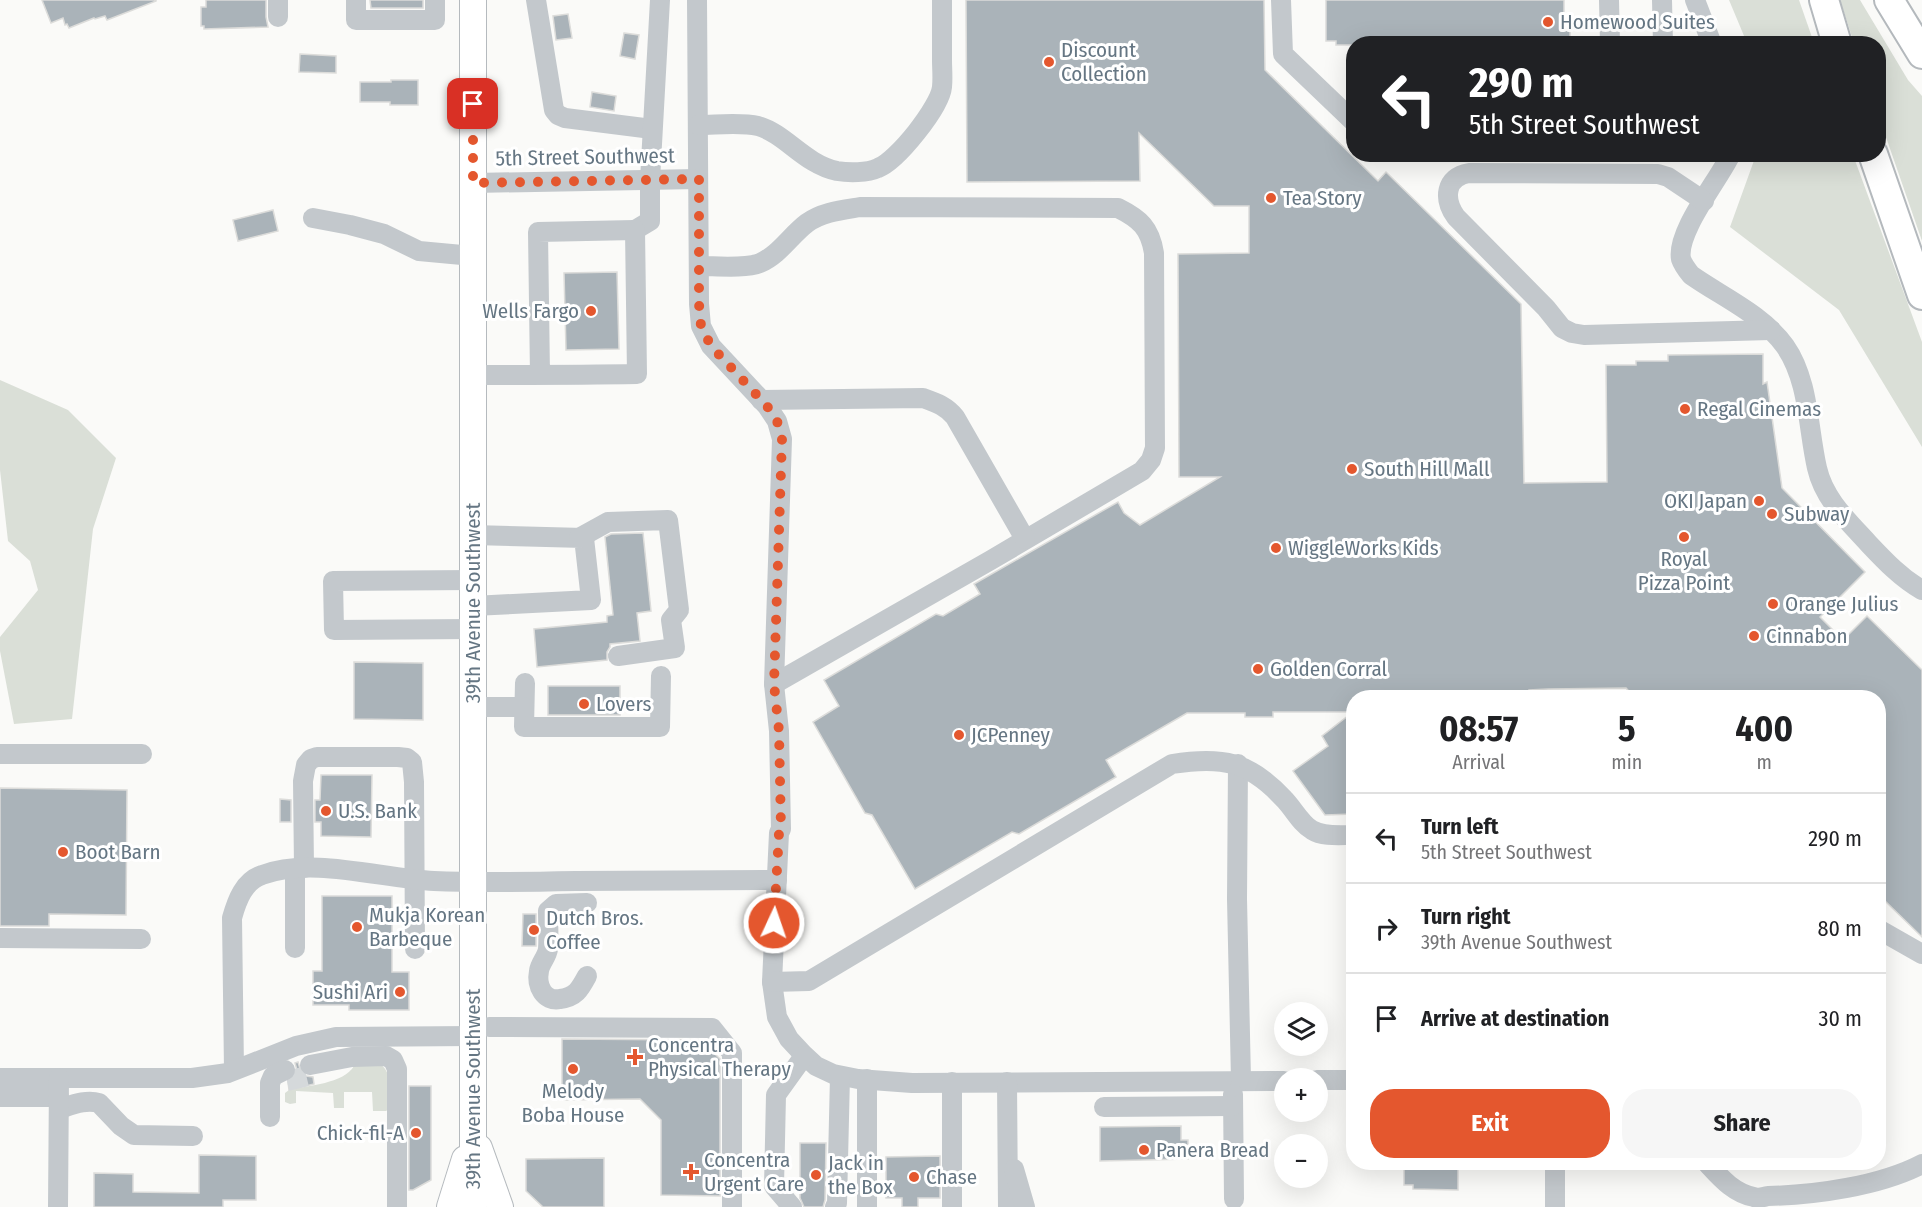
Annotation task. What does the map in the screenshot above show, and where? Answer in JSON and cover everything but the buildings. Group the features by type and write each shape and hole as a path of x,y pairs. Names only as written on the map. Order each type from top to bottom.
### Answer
{"highway":[{"path":"1824,0 1835,36"},
{"path":"1889,0 1922,54"},
{"path":"1876,162 1922,296"}],"main road":[{"name":"39th Avenue Southwest","path":"473,0 473,882 481,1032 473,1133 473,1207"},
{"path":"450,1207 473,1133"},
{"path":"473,1133 500,1207"}],"street":[{"path":"356,0 356,20 435,20 435,0"},
{"path":"536,0 554,110 558,115 565,118 652,129"},
{"path":"540,375 538,232 634,230 650,221 652,129 660,0"},
{"path":"698,0 701,326 711,346 761,400 777,421 782,439 774,684 779,731 781,796 772,982 777,1017 789,1039 804,1056 816,1066 840,1076 912,1083 1274,1081"},
{"path":"698,125 758,126 785,141 802,155 821,166 851,172 880,168 929,117 937,103 942,88 942,0"},
{"path":"1281,0 1283,54 1346,114"},
{"path":"1609,0 1610,36"},
{"path":"1662,0 1663,36"},
{"path":"1695,0 1709,36"},
{"path":"1726,162 1686,229 1681,258 1684,266 1691,275 1771,330 1786,347 1798,373 1818,470 1824,488 1838,511 1884,560 1905,580 1922,590"},
{"path":"1704,201 1668,177 1658,174 1469,172 1460,174 1452,181 1448,193 1448,202 1456,217 1546,308 1562,328 1572,333 1584,335 1771,330"},
{"name":"5th Street Southwest","path":"473,183 699,179"},
{"path":"699,266 751,265 761,262 789,241 808,222 826,214 860,207 1118,207 1135,216 1147,229 1153,242 1155,448 1151,460 1142,471 774,684"},
{"path":"312,218 384,234 419,251 473,256"},
{"path":"473,375 637,374 634,230"},
{"path":"761,400 923,398 940,404 955,417 1025,539"},
{"path":"579,538 608,522 668,520 679,610 671,620 675,648 618,656"},
{"path":"473,535 584,538 591,600 473,618 333,630 333,581 473,580"},
{"path":"525,683 524,727 660,727 662,676"},
{"path":"473,707 524,707"},
{"path":"0,754 142,754"},
{"path":"295,948 303,781 306,765 311,759 398,757 407,758 412,762 414,782 415,950"},
{"path":"772,982 809,981 1172,764 1202,759 1238,764 1269,784 1312,831 1346,835"},
{"path":"1234,1199 1233,1106 1237,1081 1238,764"},
{"path":"234,1070 232,918 236,902 250,882 260,875 299,868 353,870 431,881 777,880"},
{"path":"587,903 555,904 548,910 548,952 539,969 540,986 548,998 563,999 576,994 588,976"},
{"path":"1886,934 1922,954"},
{"path":"0,938 141,939"},
{"path":"4,1097 59,1095 210,1077 296,1046 336,1036 537,1028 712,1028 732,1053 732,1207"},
{"path":"311,1070 352,1057 386,1056 393,1060 398,1069 398,1207"},
{"path":"792,1207 774,1186 776,1095 804,1056"},
{"path":"275,1117 286,1075"},
{"path":"835,1207 837,1203 840,1076"},
{"path":"0,1077 81,1102 99,1102 121,1126 134,1135 193,1136"},
{"path":"867,1079 867,1207"},
{"path":"1328,1080 1346,1080"},
{"path":"952,1082 952,1207"},
{"path":"1008,1082 1008,1207"},
{"path":"58,1207 59,1095"},
{"path":"1104,1107 1233,1106"},
{"path":"1008,1146 1025,1207"},
{"path":"1714,1170 1732,1188 1742,1194 1757,1198 1785,1197 1873,1183 1904,1173 1922,1164"},
{"path":"1555,1170 1555,1207"}],"shaded area":[{"path":"1729,0 1799,0 1812,36 1744,36"},
{"path":"1840,0 1860,0 1882,36 1852,36"},
{"path":"1886,43 1908,80 1922,96 1922,241 1886,137"},
{"path":"1753,162 1856,162 1922,342 1922,447 1839,310 1730,227"},
{"path":"0,380 68,410 116,458 93,529 72,719 14,724 0,651 0,637 38,590 30,561 8,541 0,470"},
{"path":"378,1063 386,1071 390,1082 390,1108 386,1111 373,1111 372,1092 344,1092 344,1108 334,1108 333,1093 296,1091 296,1103 285,1102 285,1093 289,1090 334,1080 342,1077 354,1066"}],"tunnel":[{"path":"287,1081 312,1075"}],"place":[{"name":"Homewood Suites","path":"1548,22"},
{"name":"Discount Collection","path":"1049,62"},
{"name":"Tea Story","path":"1271,198"},
{"name":"Wells Fargo","path":"591,311"},
{"name":"Regal Cinemas","path":"1685,409"},
{"name":"South Hill Mall","path":"1352,469"},
{"name":"OKI Japan","path":"1759,501"},
{"name":"Subway","path":"1772,514"},
{"name":"Royal Pizza Point","path":"1684,537"},
{"name":"WiggleWorks Kids","path":"1276,548"},
{"name":"Orange Julius","path":"1773,604"},
{"name":"Cinnabon","path":"1754,636"},
{"name":"Golden Corral","path":"1258,669"},
{"name":"Lovers","path":"584,704"},
{"name":"JCPenney","path":"959,735"},
{"name":"U.S. Bank","path":"326,811"},
{"name":"Boot Barn","path":"63,852"},
{"name":"Mukja Korean Barbeque","path":"357,927"},
{"name":"Dutch Bros. Coffee","path":"534,930"},
{"name":"Sushi Ari","path":"400,992"},
{"name":"Concentra Physical Therapy","path":"635,1057"},
{"name":"Melody Boba House","path":"573,1069"},
{"name":"Chick-fil-A","path":"416,1133"},
{"name":"Panera Bread","path":"1144,1150"},
{"name":"Concentra Urgent Care","path":"691,1172"},
{"name":"Jack in the Box","path":"816,1175"},
{"name":"Chase","path":"914,1177"}],"route":[{"path":"473,104 473,183 699,179 701,326 711,346 767,406 777,421 782,439 774,684 779,731 781,829 774,923"}]}
